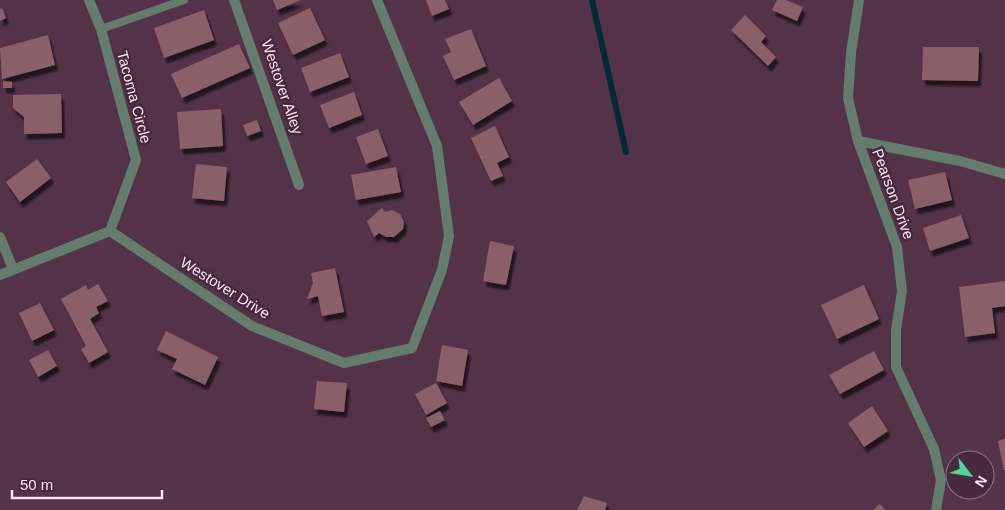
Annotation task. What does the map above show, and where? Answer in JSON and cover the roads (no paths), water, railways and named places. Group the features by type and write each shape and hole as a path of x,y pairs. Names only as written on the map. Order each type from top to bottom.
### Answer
{"street":[{"name":"Tacoma Circle","path":"89,0 101,29 136,160 110,231"},
{"name":"Westover Alley","path":"234,0 299,185"},
{"name":"Westover Drive","path":"110,231 252,326 344,363 412,348 442,270 449,236 437,146 377,0"},
{"name":"Pearson Drive","path":"859,0 851,53 848,98 858,141 897,247 902,291 896,330 896,367 934,449 941,480 936,510"},
{"path":"858,141 960,161 1005,174"},
{"path":"0,276 13,269 110,231"},
{"path":"0,238 13,269"}],"lane":[{"path":"101,29 184,0"}],"waterway":[{"path":"592,0 626,152"}]}
